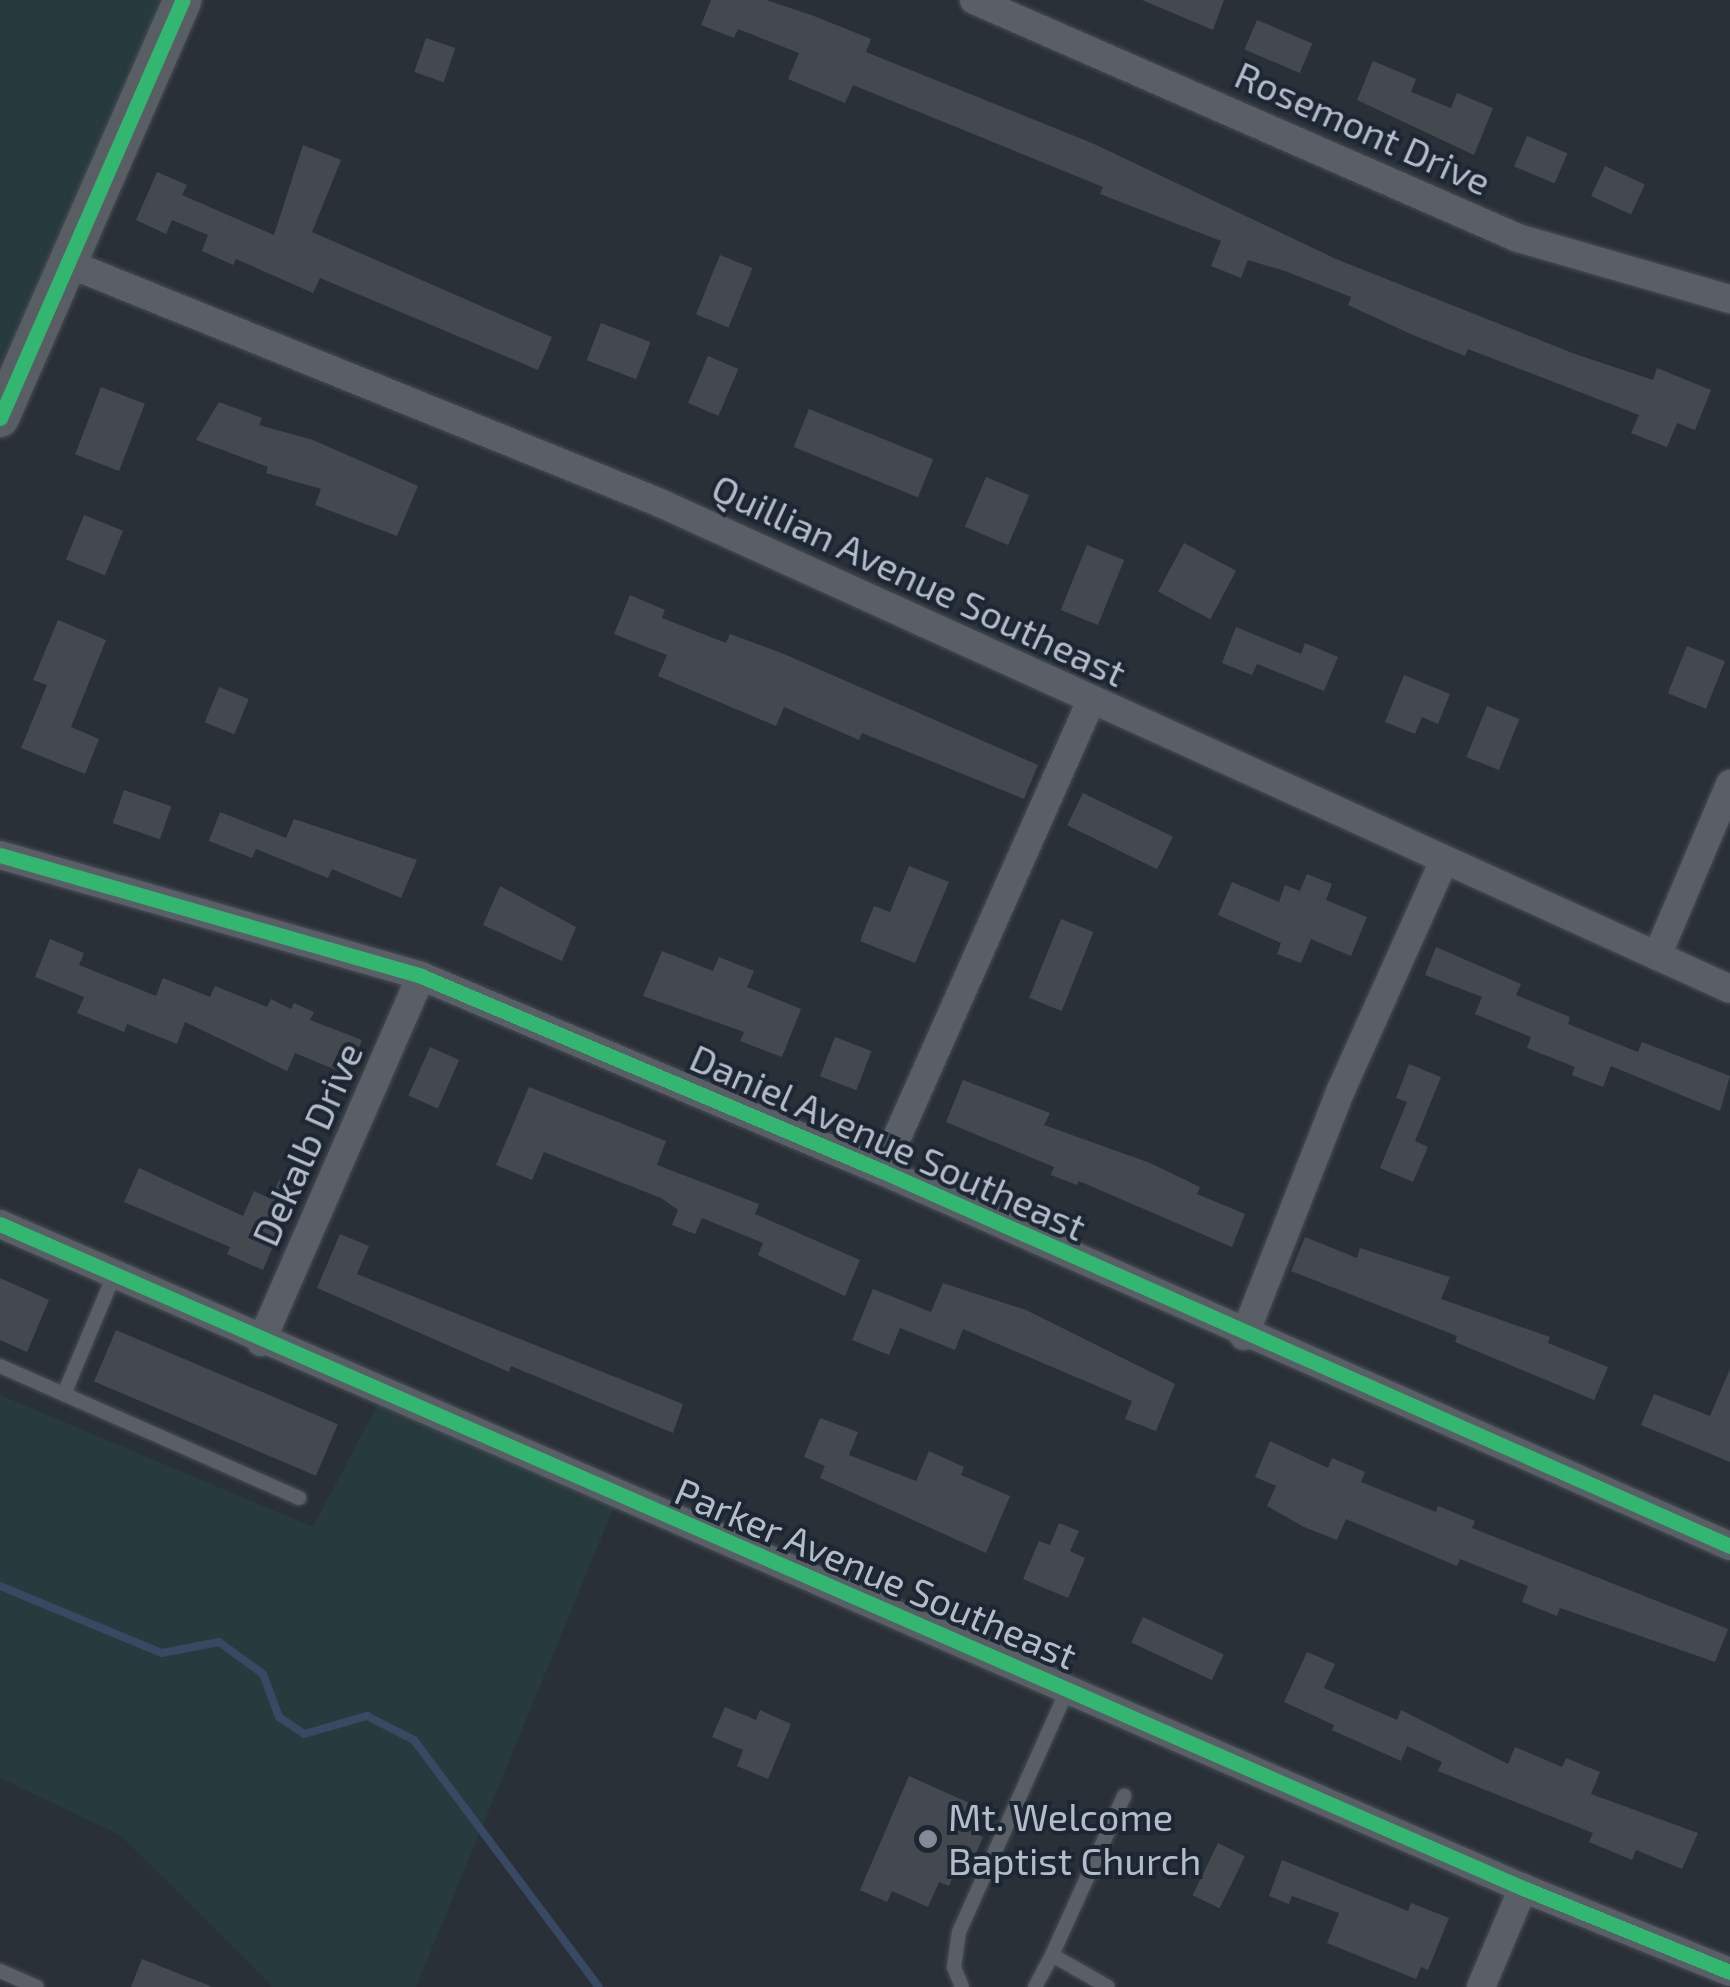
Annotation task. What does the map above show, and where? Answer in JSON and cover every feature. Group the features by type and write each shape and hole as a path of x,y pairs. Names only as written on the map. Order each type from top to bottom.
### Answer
{"main road":[{"path":"0,418 182,0"}],"street":[{"name":"Rosemont Drive","path":"974,0 1518,238 1730,299"},
{"name":"Quillian Avenue Southeast","path":"67,263 658,502 1443,863 1730,988"},
{"path":"882,1171 1092,701"},
{"path":"1657,956 1730,784"},
{"name":"Daniel Avenue Southeast","path":"0,855 421,976 882,1171 1244,1336 1730,1546"},
{"path":"1244,1336 1341,1090 1443,863"},
{"name":"Dekalb Drive","path":"261,1342 421,976"},
{"name":"Parker Avenue Southeast","path":"0,1224 261,1342 1522,1888 1730,1972"},
{"path":"1481,1987 1522,1888"}],"lane":[{"path":"64,1394 114,1275"},
{"path":"0,1366 299,1498"},
{"path":"962,1987 954,1967 959,1932 1066,1690"},
{"path":"1035,1987 1124,1796"},
{"path":"1052,1955 1109,1987"},
{"path":"0,1971 37,1987"}],"green space":[{"path":"0,0 180,0 0,405"},
{"path":"0,1395 313,1527 383,1395 615,1504 416,1987 273,1987 120,1835 0,1778"}],"building":[{"path":"711,0 766,0 814,16 871,39 866,52 1092,143 1336,259 1575,354 1653,380 1657,368 1711,390 1695,430 1677,423 1667,447 1631,433 1639,415 1468,349 1465,356 1413,335 1348,305 1351,297 1248,260 1241,278 1211,266 1221,241 1100,194 1103,187 853,85 845,103 788,79 799,53 738,29 734,38 701,25"},
{"path":"1142,0 1224,0 1213,30"},
{"path":"1257,20 1312,43 1300,73 1244,49"},
{"path":"426,38 455,48 444,82 414,72"},
{"path":"1373,61 1416,79 1411,92 1451,108 1457,93 1493,108 1474,155 1357,100"},
{"path":"1527,136 1568,153 1555,184 1514,166"},
{"path":"303,145 341,160 312,232 552,337 538,370 320,278 313,293 236,259 233,265 202,251 208,235 172,220 166,234 136,220 157,172 187,185 182,195 274,235"},
{"path":"1605,166 1645,185 1631,215 1591,196"},
{"path":"720,255 752,268 728,327 696,314"},
{"path":"601,323 650,342 636,379 587,360"},
{"path":"708,356 738,369 718,416 688,403"},
{"path":"101,387 145,404 119,471 75,454"},
{"path":"219,402 262,418 259,425 313,440 418,486 397,536 315,505 321,489 266,473 268,467 196,440"},
{"path":"809,409 933,459 918,497 794,447"},
{"path":"986,477 1029,495 1008,545 965,527"},
{"path":"84,515 123,531 105,575 66,560"},
{"path":"1184,543 1236,571 1210,619 1158,592"},
{"path":"1087,545 1124,560 1098,625 1061,610"},
{"path":"630,595 665,610 662,618 726,643 730,634 784,654 1038,765 1024,799 862,733 859,740 784,707 776,726 658,676 667,655 614,634"},
{"path":"58,620 106,640 71,727 99,739 85,774 21,748 47,685 33,680"},
{"path":"1236,627 1301,654 1305,643 1338,657 1324,691 1257,664 1252,675 1222,663"},
{"path":"1687,646 1725,661 1706,709 1668,693"},
{"path":"1404,675 1450,694 1438,724 1422,717 1415,734 1385,722"},
{"path":"219,687 249,699 234,734 205,722"},
{"path":"1487,706 1519,719 1499,770 1466,757"},
{"path":"124,790 171,806 160,839 113,823"},
{"path":"1083,793 1173,837 1157,869 1067,825"},
{"path":"220,812 286,838 294,819 417,860 401,898 332,869 328,878 256,849 252,858 209,841"},
{"path":"909,866 949,882 915,963 860,941 874,906 890,912"},
{"path":"1307,874 1332,884 1326,900 1367,917 1351,956 1311,939 1301,963 1277,954 1281,943 1218,915 1232,882 1279,902 1285,885 1300,891"},
{"path":"500,886 576,927 562,961 483,925"},
{"path":"1061,919 1093,932 1062,1011 1029,998"},
{"path":"50,939 84,953 79,965 156,996 163,978 210,997 215,986 267,1007 271,999 291,1009 294,1003 314,1012 310,1020 362,1040 348,1075 295,1053 287,1071 185,1022 177,1044 127,1024 124,1032 77,1013 84,997 35,977"},
{"path":"1436,947 1521,984 1516,995 1570,1017 1568,1024 1638,1052 1642,1042 1730,1076 1720,1111 1611,1066 1603,1087 1572,1075 1575,1067 1527,1048 1531,1037 1475,1014 1482,997 1425,975"},
{"path":"662,951 713,971 719,957 754,971 747,987 801,1009 782,1057 740,1041 744,1032 643,996"},
{"path":"835,1037 871,1051 856,1090 820,1076"},
{"path":"430,1047 459,1060 438,1108 408,1095"},
{"path":"1409,1064 1441,1077 1415,1141 1428,1147 1413,1182 1380,1168 1407,1102 1396,1098"},
{"path":"963,1080 1050,1113 1044,1125 1150,1163 1200,1187 1197,1194 1245,1214 1232,1247 1079,1181 1077,1185 1051,1175 1054,1167 946,1122"},
{"path":"529,1087 666,1141 657,1165 759,1204 755,1214 860,1260 845,1296 758,1255 763,1243 702,1218 695,1234 672,1225 678,1210 661,1198 544,1152 532,1180 496,1165"},
{"path":"139,1168 243,1216 254,1191 271,1199 279,1180 298,1188 263,1270 227,1254 230,1247 124,1202"},
{"path":"340,1234 369,1246 357,1274 683,1404 673,1433 511,1366 509,1372 317,1288"},
{"path":"1305,1237 1357,1258 1360,1248 1450,1277 1441,1299 1550,1337 1548,1343 1608,1367 1594,1400 1455,1342 1457,1336 1291,1271"},
{"path":"0,1278 49,1300 27,1352 0,1340"},
{"path":"943,1283 1026,1310 1175,1384 1156,1431 1125,1419 1132,1401 963,1329 955,1350 900,1328 889,1355 852,1340 873,1289 931,1312"},
{"path":"116,1330 338,1424 316,1476 94,1382"},
{"path":"1730,1369 1730,1462 1641,1425 1654,1394 1710,1416"},
{"path":"820,1418 858,1432 849,1455 916,1481 929,1451 964,1467 961,1475 1010,1496 986,1553 820,1478 825,1466 804,1457"},
{"path":"1270,1441 1328,1468 1332,1458 1365,1472 1361,1482 1436,1512 1438,1506 1475,1521 1472,1528 1728,1629 1715,1662 1560,1608 1557,1616 1522,1602 1528,1586 1460,1559 1457,1566 1346,1519 1337,1540 1304,1527 1267,1506 1276,1486 1255,1477"},
{"path":"1059,1523 1079,1531 1070,1551 1085,1558 1068,1598 1023,1579 1039,1541 1050,1545"},
{"path":"1143,1617 1224,1655 1212,1680 1131,1642"},
{"path":"1307,1652 1335,1664 1324,1688 1397,1720 1401,1710 1508,1764 1515,1747 1562,1767 1566,1758 1600,1772 1591,1794 1698,1833 1682,1869 1636,1850 1632,1860 1589,1842 1593,1833 1438,1771 1442,1762 1407,1746 1401,1761 1332,1730 1334,1725 1284,1702"},
{"path":"725,1707 756,1720 760,1710 791,1724 768,1779 737,1766 743,1750 712,1737"},
{"path":"909,1776 985,1810 975,1833 983,1837 969,1869 958,1865 949,1886 939,1882 928,1907 892,1891 887,1902 860,1890"},
{"path":"1218,1843 1245,1856 1220,1908 1193,1895"},
{"path":"1282,1860 1408,1911 1411,1903 1449,1918 1428,1970 1421,1967 1416,1979 1327,1943 1339,1913 1292,1896 1289,1904 1269,1896"},
{"path":"142,1959 210,1986 210,1987 131,1987"}],"waterway":[{"path":"0,1586 162,1653 219,1642 263,1674 279,1717 304,1734 367,1716 414,1740 599,1987"}],"cycle path":[{"path":"0,418 183,0"},
{"path":"0,855 421,976 882,1171 1730,1546"},
{"path":"0,1224 1523,1888 1730,1972"}],"place":[{"name":"Mt. Welcome Baptist Church","path":"928,1839"}]}
